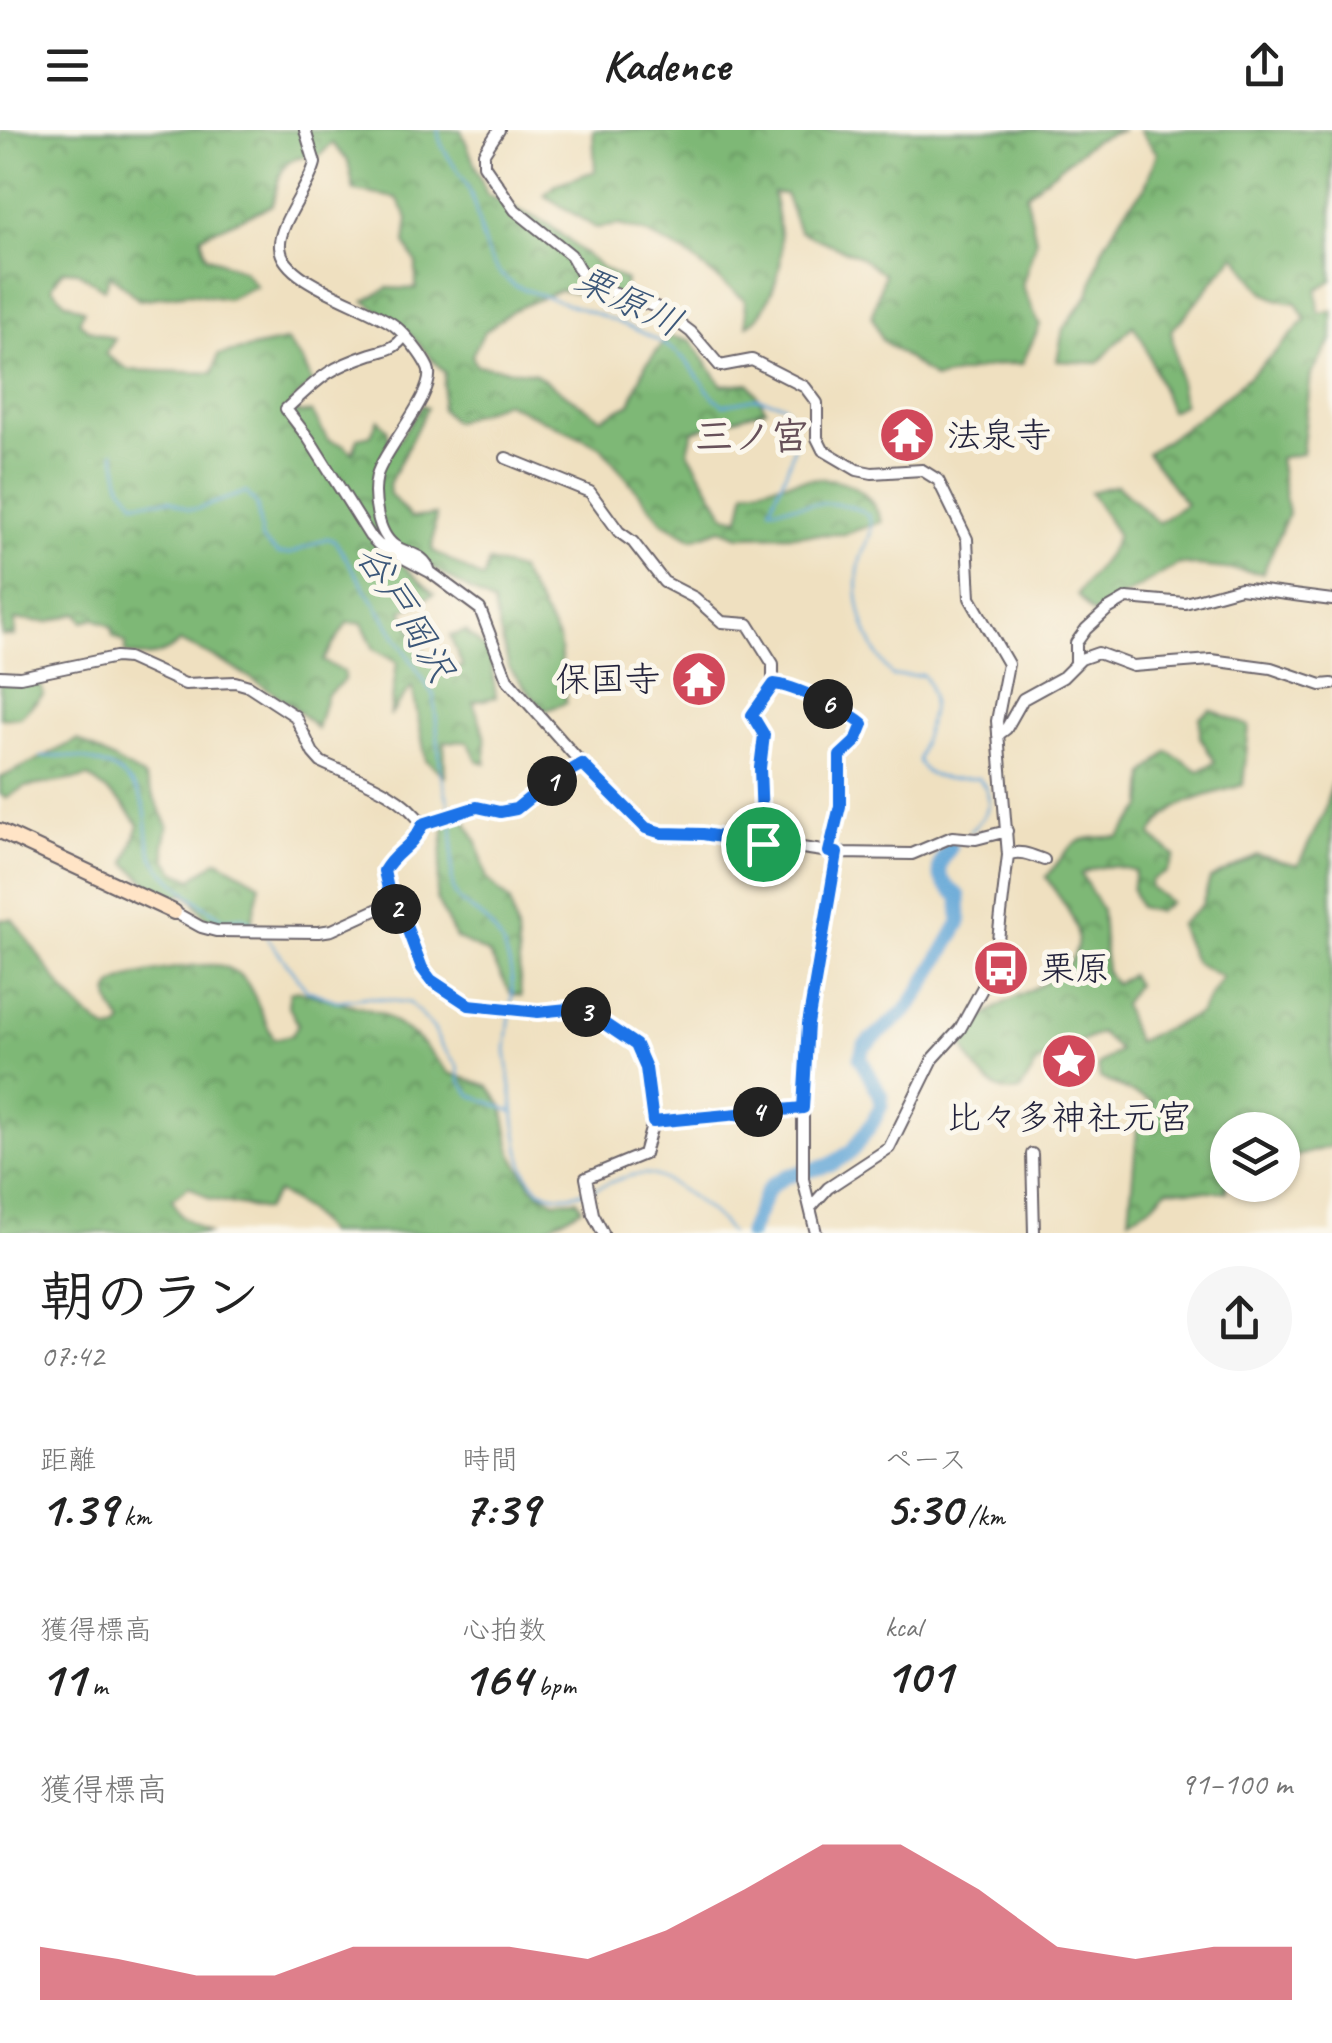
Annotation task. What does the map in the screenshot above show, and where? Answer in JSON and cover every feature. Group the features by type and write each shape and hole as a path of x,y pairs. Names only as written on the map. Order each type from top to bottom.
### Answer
{"street":[{"path":"305,130 315,163 280,239 284,260 292,271 395,326 427,366 430,379 379,470 376,504 390,541 425,560 430,572"},
{"path":"499,130 484,153 484,165 514,210 571,254 587,282 659,308 691,332 720,366 752,360 805,387 817,403 818,438 828,454 866,472 913,469 928,472 938,480 967,539 970,598 1008,664 999,703 1008,855 999,913 998,954 968,1016 932,1060 889,1148 828,1188 810,1208"},
{"path":"404,336 393,348 320,375 286,409 370,536 379,545 430,572 480,609 504,676 582,764 646,828 833,852 912,854 952,836 976,839 1007,831"},
{"path":"506,458 590,492 619,532 633,542 664,582 695,598 722,622 748,624 773,664 774,684 752,715 764,735 760,768 763,844"},
{"path":"1076,663 1076,643 1086,629 1108,609 1128,598 1185,603 1240,588 1332,600"},
{"path":"998,735 1006,729 1022,699 1062,678 1088,655 1102,652 1139,666 1210,660 1271,668 1321,685 1332,684"},
{"path":"0,676 20,678 116,657 128,658 185,684 235,682 249,686 295,716 321,762 397,798 423,824"},
{"path":"774,684 792,687 844,710 863,724 856,741 840,756 840,806 808,1024 802,1163 816,1233"},
{"path":"423,824 477,807 500,812 516,809 547,784 582,764"},
{"path":"423,824 414,842 386,866 385,884 431,980 469,1005 538,1012 578,1008 636,1045 646,1068 653,1122 644,1154 586,1178 603,1233"},
{"path":"0,831 174,912 200,928 216,931 332,930 391,902"},
{"path":"1008,855 1025,854 1044,860"},
{"path":"653,1122 803,1108"},
{"path":"1032,1154 1034,1233"}],"green space":[{"path":"0,130 461,130 487,195 548,224 601,267 626,281 622,302 560,290 513,310 484,332 472,355 476,365 534,373 601,418 630,404 645,366 669,336 690,340 722,385 749,383 766,409 693,431 688,451 725,515 740,518 746,490 825,479 858,489 882,522 844,534 739,536 721,529 693,539 663,522 600,446 505,402 454,422 441,409 445,373 406,330 365,301 388,288 416,289 416,263 405,243 408,218 397,198 354,191 348,161 332,143 319,156 296,159 284,167 272,205 201,236 206,256 244,271 256,286 227,299 189,293 139,300 111,275 104,289 76,271 63,270 52,286 64,301 84,310 79,322 115,339 105,354 129,370 213,373 218,355 286,341 303,362 312,382 292,403 298,413 312,412 328,440 353,453 358,438 371,435 378,419 387,429 391,451 422,405 427,408 389,484 390,494 411,518 436,515 432,550 483,579 489,562 519,570 559,640 566,703 544,711 509,668 493,604 381,537 383,547 434,594 402,611 421,648 439,668 463,667 450,636 466,631 490,654 496,697 473,702 485,735 486,763 478,761 468,742 444,741 445,776 426,760 412,686 390,716 397,662 374,649 362,623 347,623 323,661 344,672 344,680 326,696 317,729 253,680 180,642 154,656 125,653 126,643 113,636 112,627 93,618 83,622 77,613 48,622 15,620 15,636 2,636"},
{"path":"593,130 1123,130 1093,141 1026,194 1036,240 1022,286 1040,325 1022,364 1003,364 935,379 882,340 872,316 884,274 858,256 799,231 785,194 773,193 781,248 774,287 761,313 747,325 745,300 685,253 644,232 619,225 596,228 544,195 556,184 595,171"},
{"path":"1139,130 1332,130 1332,280 1317,290 1319,313 1332,311 1332,340 1311,374 1302,454 1279,458 1288,514 1263,573 1179,564 1093,614 1077,595 1117,534 1090,492 1117,485 1158,523 1186,504 1147,453 1231,392 1306,319 1296,303 1266,294 1236,255 1171,330 1183,404 1170,411 1133,325 1098,363 1057,361 1063,329 1089,294 1102,249 1126,209 1145,187 1157,153"},
{"path":"0,681 40,684 44,694 20,717 0,718"},
{"path":"1211,710 1249,726 1243,785 1190,801 1158,824 1151,836 1175,856 1167,872 1151,880 1150,887 1170,902 1158,912 1139,907 1132,889 1135,871 1108,866 1081,874 1102,910 1106,971 1115,984 1130,975 1136,985 1123,1004 1136,1042 1199,1014 1222,977 1194,962 1179,925 1202,905 1210,879 1257,855 1298,865 1323,815 1332,782 1332,1146 1300,1155 1300,1112 1210,1112 1210,1191 1167,1189 1152,1205 1129,1218 1137,1130 1153,1102 1100,1078 1098,1065 1119,1050 1100,1033 1038,1062 1020,1091 1010,1092 983,1077 962,1041 997,1008 1066,967 1077,946 1077,932 1046,877 1076,843 1119,837 1143,807 1145,774 1168,751 1199,771 1215,762 1200,737 1200,717"},
{"path":"78,740 144,777 168,826 164,846 167,861 176,872 192,879 218,860 260,884 251,925 225,927 209,923 183,893 168,902 126,863 139,825 123,804 89,777 25,787 5,798 0,794 0,778"},
{"path":"464,818 477,842 487,879 510,902 517,932 521,996 511,994 489,954 456,938 436,899 445,823"},
{"path":"12,919 67,994 109,1031 123,1023 109,998 117,983 199,965 222,966 242,977 274,1039 292,1035 298,1024 288,1005 290,992 297,990 381,1013 417,1038 449,1073 489,1087 503,1107 512,1154 532,1187 554,1201 577,1200 582,1208 537,1233 327,1233 307,1211 277,1192 265,1210 210,1199 189,1186 172,1199 181,1216 208,1233 0,1233 0,920"}],"waterway":[{"name":"栗原川","path":"438,130 442,145 468,187 487,253 502,276 515,286 626,326 667,346 682,357 723,405 757,398 783,404 791,416 794,443 770,508 833,504 868,515 870,533 858,576 863,622 875,651 892,676 923,675 929,685 932,706 918,761 923,768 944,778 978,778 984,785 988,806 970,831"},
{"name":"谷戸岡沢","path":"114,451 121,485 135,502 170,500 197,509 246,492 257,505 262,540 278,554 290,554 327,538 335,541 434,696 441,774 450,809"},
{"path":"41,757 71,757 102,764 128,780 144,806 149,847 155,861 172,880 224,919 243,917 257,927"},
{"name":"谷戸岡沢","path":"451,817 454,892 488,924 502,944 512,981 511,1006"},
{"name":"栗原川","path":"749,1233 773,1184 787,1176 830,1165 851,1152 873,1122 881,1096 860,1058 864,1046 906,1011 960,922 959,896 942,880 939,868 950,848"},
{"path":"266,936 307,990 337,1001 367,997 410,1003 434,1029 471,1095 514,1112 523,1163 537,1187 549,1194 587,1191"},
{"name":"谷戸岡沢","path":"510,1014 506,1050 514,1111"},
{"name":"谷戸岡沢","path":"594,1189 634,1175 656,1176 692,1197 730,1233"}],"place":[{"name":"法泉寺","path":"907,435"},
{"name":"保国寺","path":"699,679"},
{"name":"栗原","path":"1001,968"},
{"name":"比々多神社元宮","path":"1069,1061"}],"district":[{"name":"三ノ宮","path":"752,436"}],"route":[{"path":"774,684 785,684 844,710 863,724 856,741 840,756 840,806 829,852 837,853 808,1024 803,1108 653,1122 646,1068 636,1045 578,1008 538,1012 469,1005 455,999 422,968 402,915 387,893 384,878 386,866 414,842 423,824 477,807 500,812 516,809 547,784 582,764 646,828 763,844 760,768 764,735 752,715 774,684"}]}
